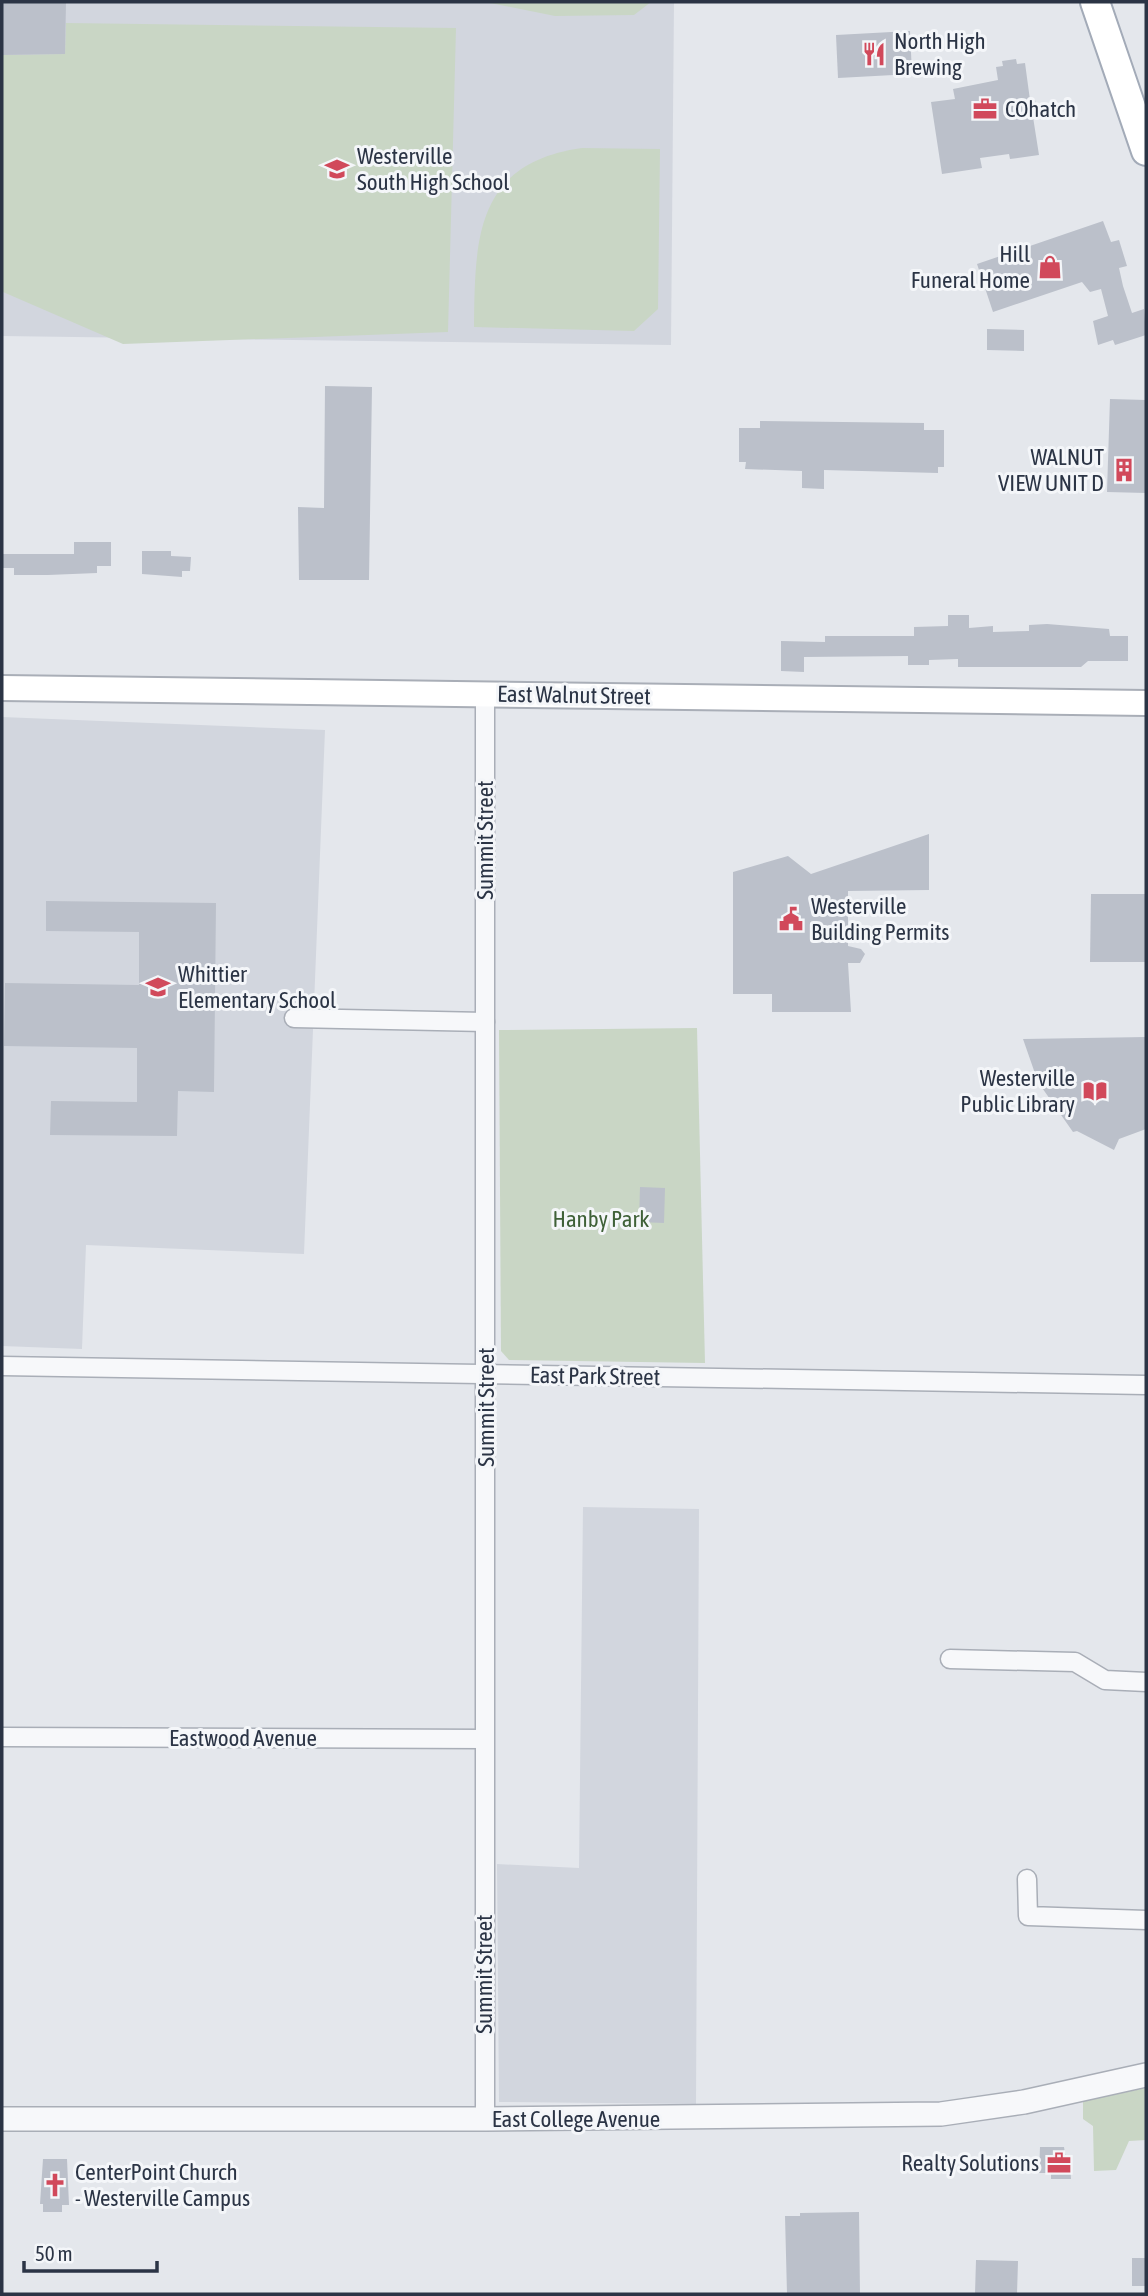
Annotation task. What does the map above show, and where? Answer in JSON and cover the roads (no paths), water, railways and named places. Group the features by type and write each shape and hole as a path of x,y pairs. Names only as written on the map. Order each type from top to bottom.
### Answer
{"main road":[{"path":"1095,2 1146,151"},
{"name":"East Walnut Street","path":"2,688 1146,703"}],"street":[{"name":"Summit Street","path":"485,694 485,2119"},
{"path":"294,1018 485,1022"},
{"name":"East Park Street","path":"2,1366 1146,1385"},
{"path":"950,1659 1075,1662 1105,1680 1146,1682"},
{"name":"Eastwood Avenue","path":"2,1737 484,1739"},
{"path":"1027,1879 1028,1916 1146,1920"},
{"name":"East College Avenue","path":"2,2119 485,2119 941,2114 1024,2102 1146,2075"}],"place":[{"name":"North High Brewing","path":"874,54"},
{"name":"COhatch","path":"985,109"},
{"name":"Westerville South High School","path":"337,169"},
{"name":"Hill Funeral Home","path":"1050,267"},
{"name":"WALNUT VIEW UNIT D","path":"1124,470"},
{"name":"Westerville Building Permits","path":"791,919"},
{"name":"Whittier Elementary School","path":"158,987"},
{"name":"Westerville Public Library","path":"1095,1091"},
{"name":"Realty Solutions","path":"1059,2163"},
{"name":"CenterPoint Church - Westerville Campus","path":"55,2185"}],"park label":[{"name":"Hanby Park","path":"601,1219"}]}
